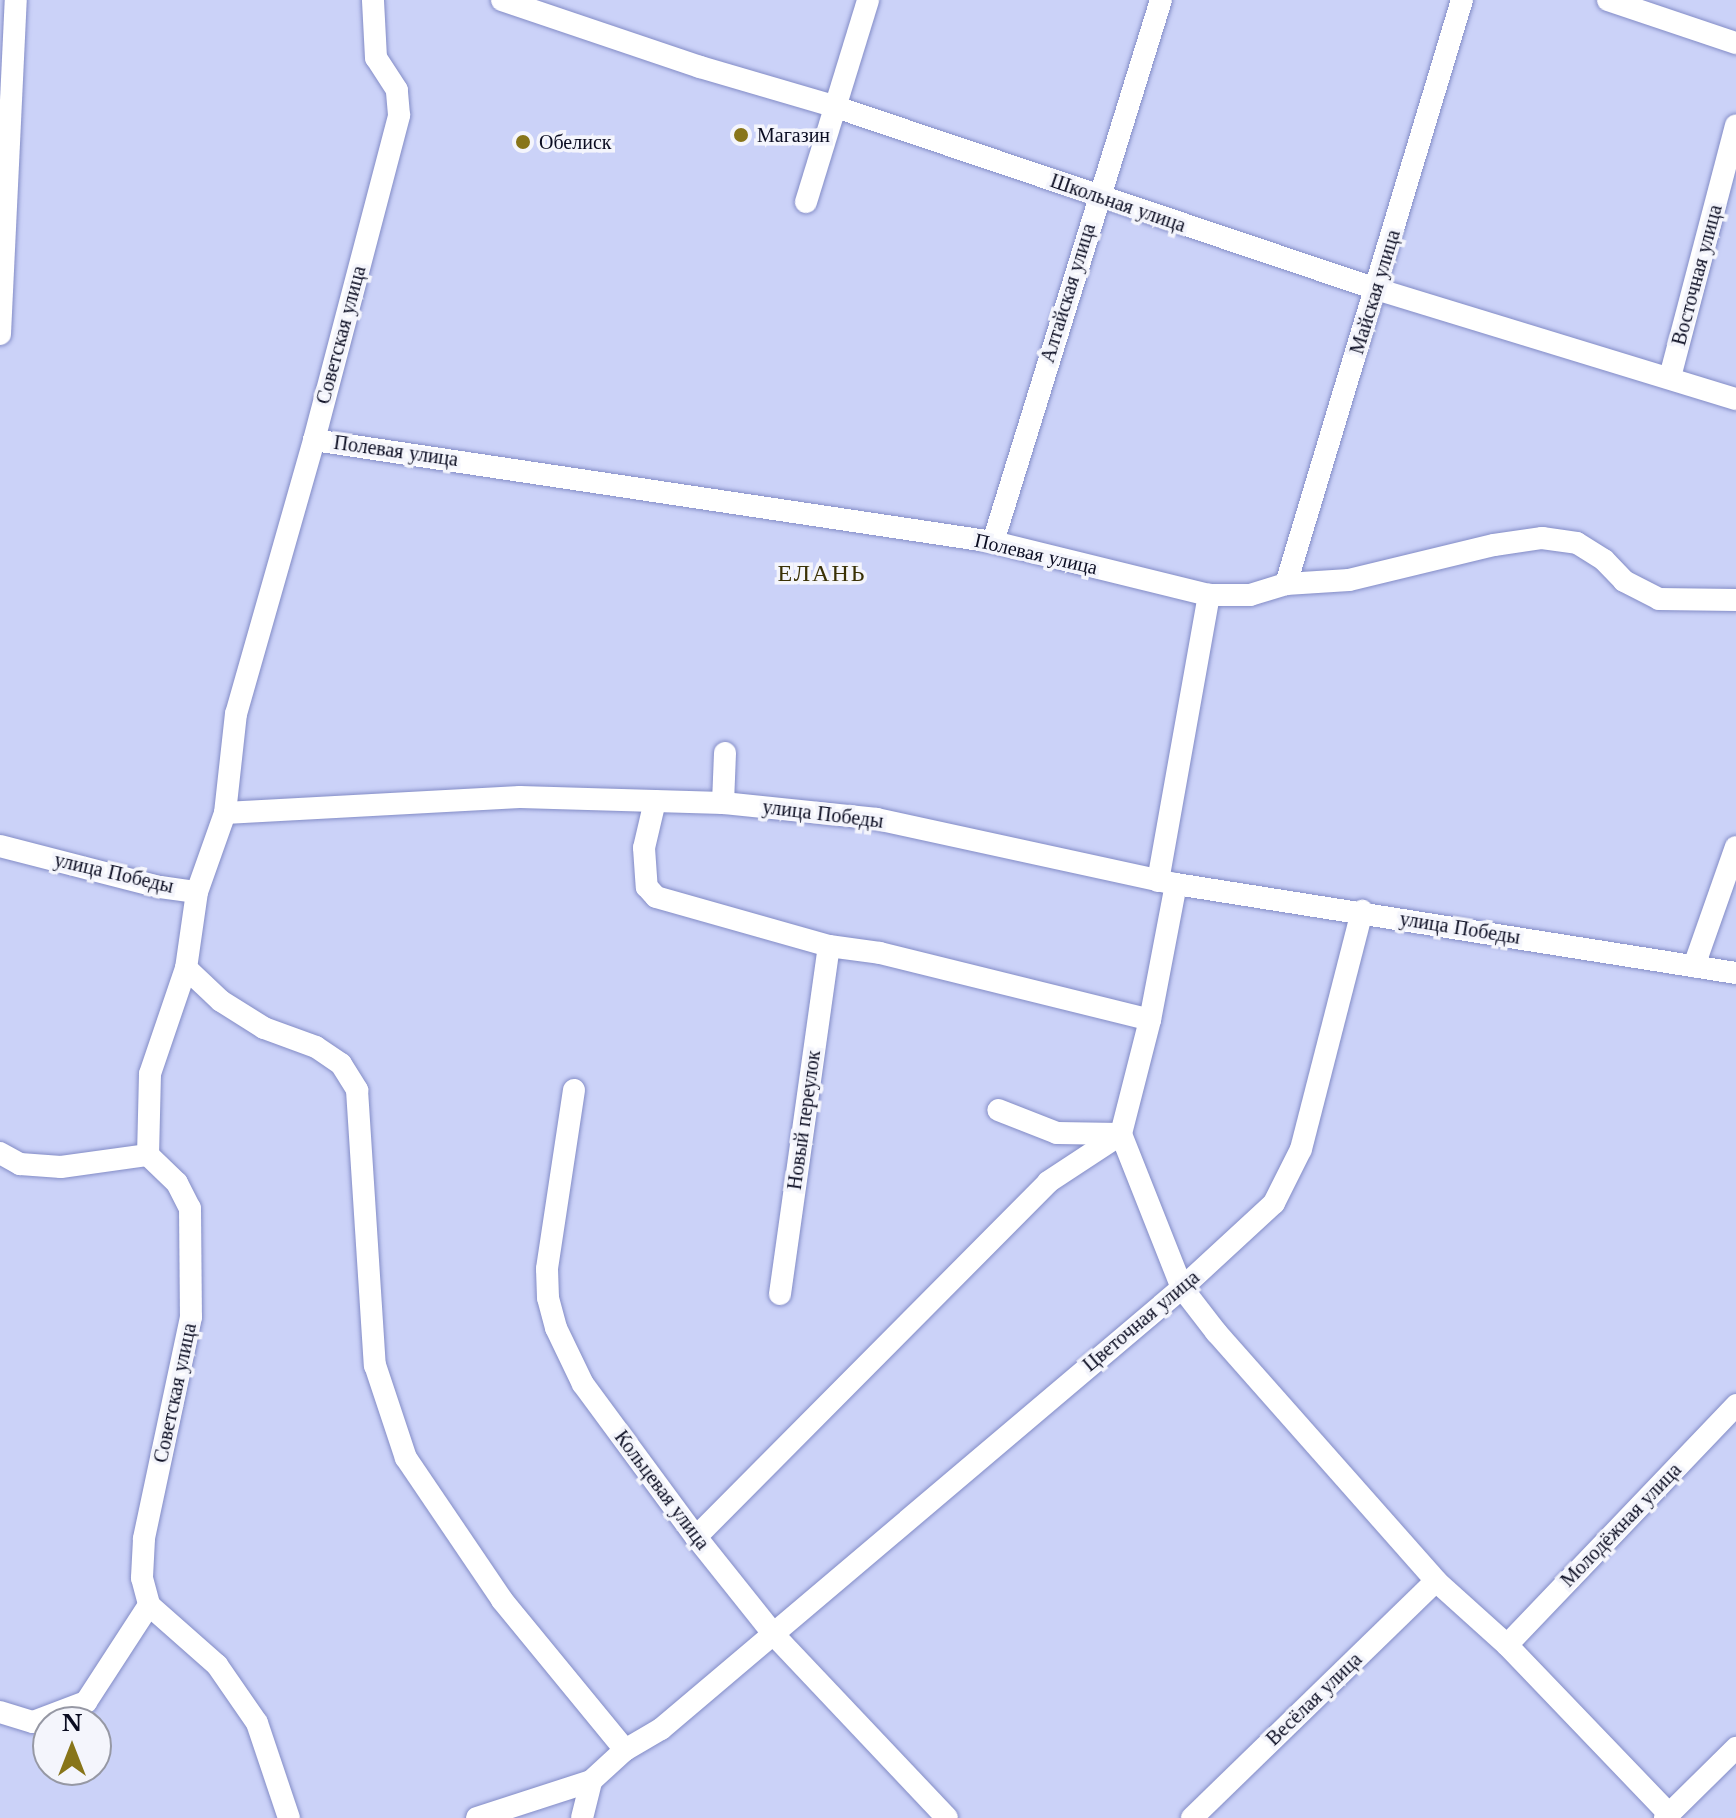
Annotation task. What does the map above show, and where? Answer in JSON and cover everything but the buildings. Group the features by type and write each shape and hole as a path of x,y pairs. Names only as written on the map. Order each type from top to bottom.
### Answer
{"street":[{"path":"0,334 16,0"},
{"name":"Советская улица","path":"225,813 236,714 314,440 399,115 397,90 376,58 373,0"},
{"name":"Школьная улица","path":"502,0 542,6 700,67 833,106 1376,289 1736,399"},
{"path":"806,202 868,0"},
{"name":"Алтайская улица","path":"993,542 1161,0"},
{"name":"Майская улица","path":"1286,584 1462,0"},
{"path":"1608,0 1736,43"},
{"name":"Восточная улица","path":"1670,377 1736,126"},
{"name":"Полевая улица","path":"314,440 993,542 1209,595 1250,595 1286,584 1349,580 1494,545 1542,538 1577,543 1604,560 1624,581 1659,599 1736,600"},
{"path":"1209,595 1150,1020 1121,1134 1182,1288 1216,1332 1436,1581 1507,1645 1667,1816 1736,1748"},
{"path":"723,803 725,753"},
{"name":"улица Победы","path":"0,846 160,887 197,892 225,813 520,797 723,803 877,819 1167,883 1362,911 1736,973"},
{"path":"655,801 644,848 644,873 650,893 829,946 880,953 1150,1020"},
{"path":"1694,966 1736,847"},
{"path":"0,1153 20,1164 61,1167 148,1155 150,1074 186,968 197,892"},
{"name":"Цветочная улица","path":"591,1781 625,1750 661,1729 775,1636 1182,1288 1274,1203 1301,1149 1362,911"},
{"name":"Новый переулок","path":"780,1294 829,946"},
{"path":"186,968 221,1001 264,1028 316,1047 341,1064 357,1090 375,1365 406,1458 502,1600 625,1750"},
{"name":"Кольцевая улица","path":"574,1090 547,1269 548,1298 556,1328 583,1384 696,1537 775,1636 947,1818"},
{"path":"998,1110 1057,1133 1121,1134"},
{"path":"696,1537 1048,1182 1121,1134"},
{"name":"Советская улица","path":"148,1155 177,1183 190,1208 191,1301 191,1317 144,1539 142,1578 149,1605"},
{"name":"Молодёжная улица","path":"1507,1645 1736,1405"},
{"name":"Весёлая улица","path":"1192,1818 1436,1581"},
{"path":"0,1712 33,1722 86,1702 149,1605 217,1665 257,1723 289,1818"},
{"path":"477,1818 591,1781"},
{"path":"582,1818 591,1781"}],"place":[{"name":"Магазин","path":"741,135"},
{"name":"Обелиск","path":"523,142"}],"district":[{"name":"ЕЛАНЬ","path":"822,573"}]}
